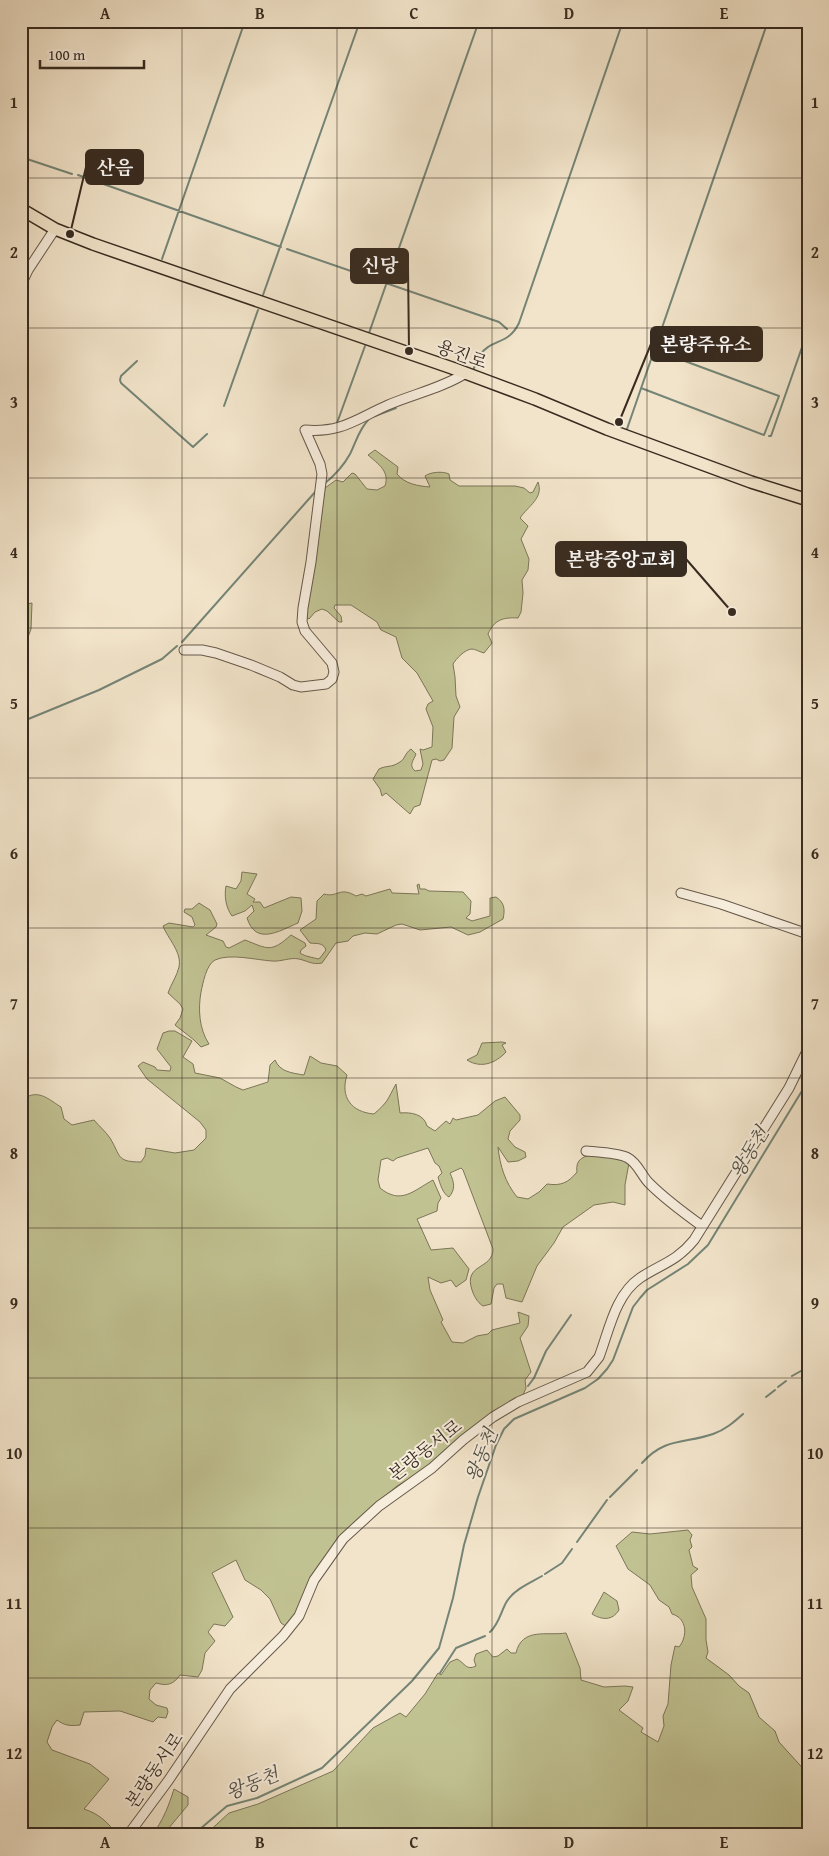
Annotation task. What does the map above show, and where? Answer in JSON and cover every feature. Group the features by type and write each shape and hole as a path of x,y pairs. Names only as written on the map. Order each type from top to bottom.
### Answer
{"main road":[{"name":"용진로","path":"21,209 55,229 466,373 607,429 751,482 808,500"}],"street":[{"path":"21,285 28,270 55,229"},
{"path":"184,650 202,650 242,662 301,687 326,684 332,679 334,672 332,663 305,631 302,622 302,608 311,562 322,474 320,464 305,430 334,430 389,405 451,382 466,373"},
{"path":"681,893 721,904 808,934"},
{"name":"본량동서로","path":"128,1835 168,1781 230,1689 300,1616 314,1580 343,1539 379,1506 432,1468 463,1440 493,1417 518,1402 587,1372 599,1357 624,1294 640,1278 677,1258 694,1240 789,1088 808,1048"},
{"path":"586,1151 627,1156 649,1183 702,1226"}],"green space":[{"path":"375,450 398,467 397,474 400,477 416,485 430,487 425,476 440,472 449,474 450,480 459,486 515,486 524,488 530,493 533,492 538,482 539,488 539,493 534,502 520,518 528,526 521,539 529,559 528,570 522,580 521,612 518,618 503,619 493,625 488,634 492,643 484,653 469,649 453,664 456,696 460,707 454,717 452,748 444,760 432,760 420,805 414,807 410,814 386,793 382,796 380,789 373,779 379,769 400,762 411,749 416,754 412,767 415,771 421,770 423,764 420,749 432,747 433,727 426,709 428,704 433,701 417,673 402,658 396,637 381,630 377,622 351,605 335,605 334,608 341,616 342,622 339,622 322,609 315,612 309,619 306,617 325,488 336,480 343,482 352,473 355,474 367,489 377,490 385,486 386,476 384,472 368,455"},
{"path":"32,603 31,629 21,661 21,605"},
{"path":"242,872 257,874 247,894 255,899 253,902 260,902 264,908 291,897 301,898 302,911 298,923 276,932 262,934 256,932 251,927 247,918 254,911 252,905 245,911 232,916 226,902 226,886 236,889 241,881"},
{"path":"419,884 420,889 429,891 463,892 471,901 470,914 466,918 472,921 490,916 490,898 496,897 504,907 503,919 480,932 468,935 451,927 420,930 402,924 396,925 377,934 365,933 353,936 348,941 336,943 322,963 296,959 275,961 235,957 221,958 212,962 209,966 200,999 201,1025 209,1044 201,1047 175,1025 183,1009 168,993 178,970 179,961 177,951 163,926 169,923 193,927 195,925 192,917 184,912 185,909 192,909 199,903 210,910 217,924 206,935 223,941 226,947 229,948 245,940 269,948 279,945 291,935 305,943 306,946 300,953 318,959 326,950 325,947 320,944 310,943 300,930 316,919 317,901 324,894 333,895 346,892 356,896 362,894 366,896 390,889 392,893 419,894 417,885"},
{"path":"175,1031 192,1041 183,1057 193,1064 195,1073 220,1078 243,1090 268,1082 270,1065 275,1060 283,1069 291,1073 304,1075 310,1056 321,1063 337,1066 347,1075 345,1090 349,1102 366,1113 374,1114 379,1110 396,1084 400,1113 420,1116 427,1126 435,1131 446,1121 450,1124 453,1118 456,1120 478,1115 495,1101 505,1097 520,1115 520,1120 510,1131 508,1139 515,1147 525,1152 526,1157 518,1161 508,1162 498,1147 504,1174 509,1186 517,1197 528,1199 547,1184 556,1185 564,1183 577,1172 577,1164 581,1159 587,1156 604,1155 626,1159 629,1163 625,1185 625,1205 613,1202 594,1205 563,1227 537,1266 522,1302 506,1298 503,1284 497,1284 494,1288 491,1304 483,1306 479,1303 472,1290 471,1275 492,1256 493,1249 463,1170 461,1168 450,1173 454,1185 449,1197 442,1189 438,1177 442,1173 428,1148 393,1161 387,1158 381,1160 378,1180 380,1188 387,1193 401,1196 413,1192 433,1180 441,1198 437,1211 417,1219 431,1250 453,1248 469,1269 466,1280 456,1287 451,1280 441,1283 428,1277 430,1290 443,1320 441,1322 452,1342 463,1343 477,1336 488,1334 492,1330 520,1323 518,1312 529,1316 528,1326 520,1338 531,1372 525,1380 526,1388 523,1395 419,1473 397,1486 354,1522 341,1536 309,1580 295,1617 287,1627 281,1623 270,1599 261,1590 245,1580 236,1560 212,1573 233,1617 225,1626 214,1624 208,1632 215,1641 205,1653 202,1670 198,1677 180,1675 170,1684 156,1683 150,1690 149,1699 156,1705 167,1708 166,1718 158,1717 153,1722 120,1711 84,1712 80,1725 68,1725 57,1720 52,1727 47,1742 52,1750 90,1764 109,1779 84,1809 103,1819 117,1835 21,1835 21,1089 29,1096 42,1096 61,1107 64,1119 72,1125 94,1120 110,1138 120,1157 127,1161 141,1162 145,1156 146,1148 175,1153 194,1150 206,1138 206,1130 200,1122 147,1079 138,1066 143,1062 155,1067 157,1070 170,1071 171,1067 157,1049 163,1033"},
{"path":"482,1043 506,1043 502,1045 506,1052 493,1062 478,1064 467,1060 477,1055"},
{"path":"688,1530 692,1535 690,1540 692,1547 689,1550 693,1566 698,1569 691,1575 692,1587 706,1619 708,1652 706,1658 749,1693 759,1717 775,1731 779,1742 808,1774 808,1835 205,1835 229,1813 258,1804 333,1771 373,1728 400,1713 406,1717 425,1694 438,1673 441,1675 450,1662 457,1659 470,1668 476,1666 474,1660 476,1654 487,1650 493,1657 498,1656 507,1649 511,1653 516,1653 524,1639 536,1634 566,1633 580,1668 581,1680 604,1687 633,1687 628,1701 619,1710 643,1728 641,1732 658,1742 664,1726 663,1716 668,1704 671,1665 675,1646 679,1647 684,1638 683,1623 681,1619 672,1614 669,1607 659,1600 650,1585 628,1569 616,1546 632,1532 650,1534"},
{"path":"604,1592 617,1601 619,1610 610,1618 592,1614"},
{"path":"174,1789 188,1797 188,1805 163,1835 152,1835 165,1813"}],"waterway":[{"path":"162,259 245,21"},
{"path":"263,295 360,21"},
{"path":"369,333 479,21"},
{"path":"473,371 478,358 484,350 505,339 515,330 519,323 623,21"},
{"path":"627,429 768,21"},
{"path":"21,157 72,174"},
{"path":"78,175 281,247"},
{"path":"287,249 499,322 507,329"},
{"path":"224,406 258,310"},
{"path":"769,436 771,436 808,330"},
{"path":"337,423 365,346"},
{"path":"641,388 764,435 779,396 655,350"},
{"path":"137,361 121,376 121,383 193,447 207,434"},
{"path":"375,416 396,408"},
{"path":"324,484 345,462 360,431 369,419"},
{"path":"182,642 316,491"},
{"path":"21,722 99,690 162,659 177,646"},
{"name":"왕동천","path":"193,1835 227,1806 257,1798 322,1768 412,1681 439,1648 453,1598 464,1545 478,1497 496,1445 504,1429 514,1419 585,1388 598,1379 607,1369 613,1360 633,1307 647,1290 688,1264 708,1245 808,1081"},
{"path":"528,1386 534,1378 546,1351 571,1315"},
{"path":"792,1376 808,1367"},
{"path":"778,1387 786,1381"},
{"path":"766,1397 775,1390"},
{"path":"642,1463 667,1445 717,1432 729,1426 743,1414"},
{"path":"610,1497 637,1470"},
{"path":"577,1542 607,1500"},
{"path":"545,1574 562,1563 572,1549"},
{"path":"490,1632 496,1625 510,1597 542,1576"},
{"path":"440,1673 456,1648 485,1636"}],"place":[{"name":"산음","path":"70,234"},
{"name":"신당","path":"409,351"},
{"name":"본량주유소","path":"619,422"},
{"name":"본량중앙교회","path":"732,612"}]}
